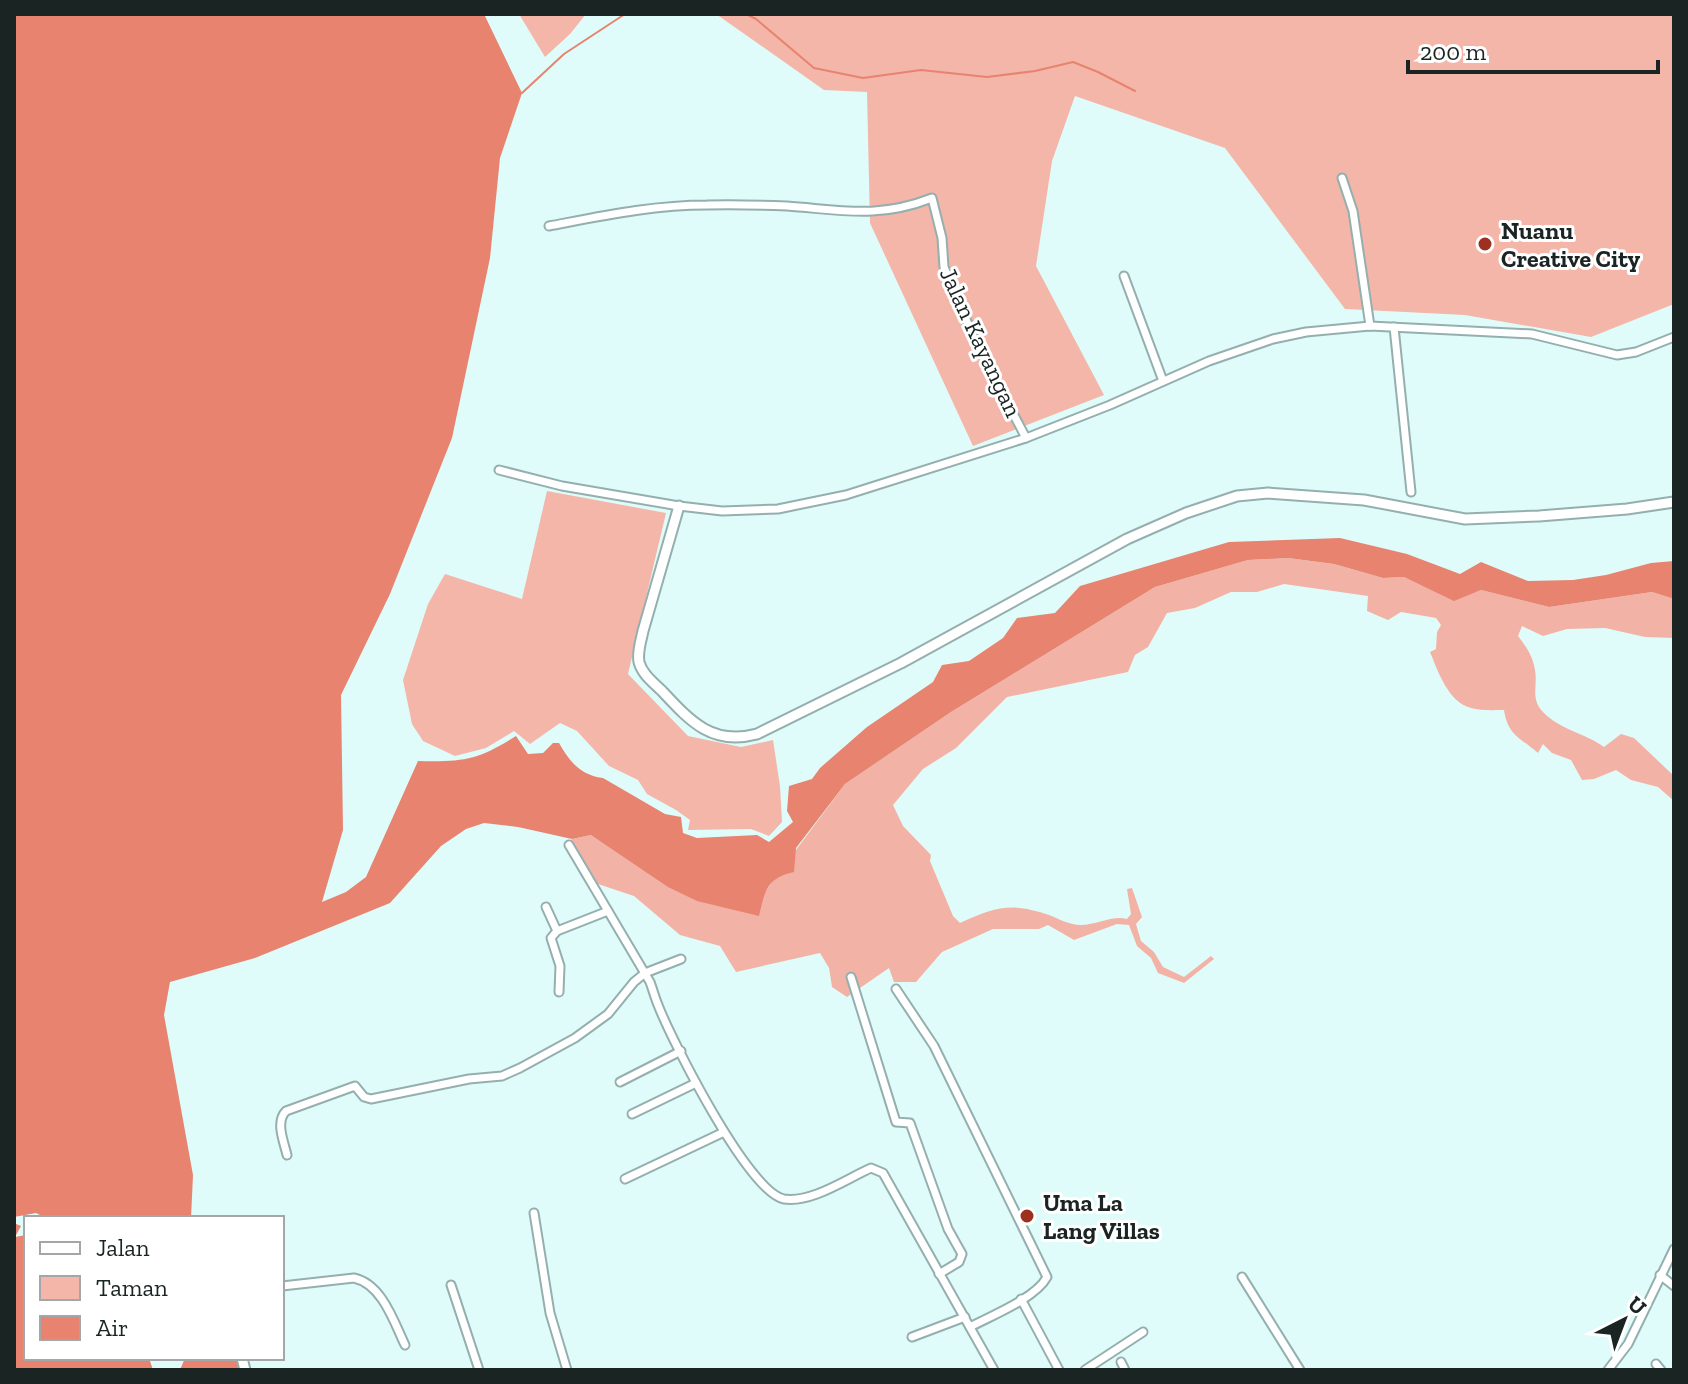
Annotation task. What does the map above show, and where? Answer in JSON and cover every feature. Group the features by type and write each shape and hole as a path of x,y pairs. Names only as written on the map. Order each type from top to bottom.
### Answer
{"street":[{"path":"1342,178 1353,211 1370,326"},
{"name":"Jalan Kayangan","path":"549,226 670,206 785,206 860,213 901,209 932,198 942,238 944,267 976,343 1026,438"},
{"path":"1124,276 1163,381"},
{"path":"1394,327 1411,492"},
{"path":"499,470 562,486 679,506 756,511 801,505 915,474 1026,438 1209,361 1273,339 1333,328 1394,327 1532,334 1617,355 1636,352 1674,337"},
{"path":"679,506 643,631 638,652 640,664 646,675 691,721 716,735 736,738 757,734 901,663 1127,539 1186,513 1237,496 1268,493 1364,500 1465,519 1568,514 1674,502"},
{"path":"569,845 645,973 696,1083 753,1175 772,1194 783,1199 796,1199 812,1195 871,1168 878,1169 887,1179 994,1370"},
{"path":"546,907 557,931"},
{"path":"559,992 560,966 550,941 557,931 608,911"},
{"path":"287,1155 280,1119 286,1111 352,1086 359,1088 366,1098 374,1099 508,1074 545,1056 594,1024 610,1012 645,973 681,959"},
{"path":"851,977 896,1122 910,1123 948,1229 962,1254 959,1262 939,1274"},
{"path":"896,989 934,1046 1047,1277 1043,1284 1021,1299 970,1327"},
{"path":"620,1082 681,1051"},
{"path":"632,1114 696,1083"},
{"path":"625,1179 724,1132"},
{"path":"534,1213 550,1313 567,1370"},
{"path":"1613,1368 1649,1305 1674,1249"},
{"path":"1660,1275 1674,1286"},
{"path":"1242,1277 1300,1370"},
{"path":"284,1286 354,1278 366,1281 391,1315 405,1345"},
{"path":"451,1285 479,1370"},
{"path":"1021,1299 1059,1370"},
{"path":"912,1337 965,1317"},
{"path":"1085,1370 1143,1332"}],"green space":[{"path":"519,14 586,14 545,57"},
{"name":"Nuanu Creative City","path":"716,14 1674,14 1674,304 1591,337 1465,315 1345,309 1225,148 1075,96 1052,161 1036,266 1104,395 973,446 870,223 867,92 824,90"},
{"path":"547,491 666,513 628,674 688,736 741,747 773,740 782,822 769,836 751,829 688,830 690,820 647,794 638,780 609,766 577,731 560,723 530,744 514,731 486,748 455,756 423,741 412,724 403,680 428,604 445,574 522,599"}],"shaded area":[{"path":"1288,558 1334,564 1383,578 1404,577 1454,600 1481,590 1549,607 1652,592 1674,599 1674,638 1645,637 1605,628 1567,629 1543,636 1522,626 1518,636 1533,661 1536,697 1543,712 1557,723 1604,747 1621,734 1634,738 1674,776 1674,801 1658,787 1631,780 1616,770 1594,779 1582,780 1571,760 1552,753 1543,744 1538,753 1516,735 1508,725 1504,710 1475,709 1463,705 1445,685 1430,652 1436,649 1437,632 1441,625 1436,618 1401,612 1388,620 1367,611 1368,596 1284,584 1257,592 1231,592 1195,608 1167,613 1148,647 1135,655 1128,672 1007,697 956,748 923,769 893,805 903,826 931,855 930,861 953,916 960,923 1004,908 1036,911 1079,925 1115,918 1127,919 1131,914 1127,889 1132,888 1142,917 1136,924 1141,941 1154,952 1163,967 1184,977 1211,956 1214,959 1184,983 1158,973 1151,958 1137,946 1129,925 1117,924 1074,940 1048,925 1039,929 993,929 942,952 916,982 894,982 889,968 847,997 832,987 829,968 820,953 736,972 720,946 680,935 634,896 583,879 565,845 572,839 591,835 617,851 764,893 845,784 951,712 1155,587 1248,560"}],"water":[{"path":"14,14 484,14 522,93 500,158 490,258 452,438 390,594 341,695 343,830 322,902 346,892 366,877 418,761 470,758 516,736 528,754 543,753 553,743 559,743 582,771 603,778 665,814 681,817 683,833 697,838 757,835 769,842 793,822 787,811 789,786 812,779 820,768 867,727 933,682 942,665 969,661 1003,638 1017,618 1055,613 1080,586 1229,542 1340,538 1407,554 1460,574 1481,562 1528,581 1573,580 1674,561 1674,599 1652,592 1549,607 1481,590 1454,601 1404,577 1383,578 1334,564 1288,558 1248,560 1155,587 951,712 845,784 796,848 794,872 778,878 769,886 759,916 697,901 668,887 591,835 572,839 484,823 466,829 441,846 390,903 255,958 170,982 164,1015 193,1175 191,1216 42,1216 36,1213 14,1217"},
{"path":"14,1223 21,1226 15,1237 24,1235 24,1360 150,1360 153,1370 14,1370"},
{"path":"184,1360 239,1360 241,1370 180,1370"}],"waterway":[{"path":"522,93 564,54 625,14"},
{"path":"746,14 814,68 863,78 921,70 987,77 1073,62 1135,91"}],"place":[{"name":"Nuanu Creative City","path":"1485,244"},
{"name":"Uma La Lang Villas","path":"1027,1216"}]}
